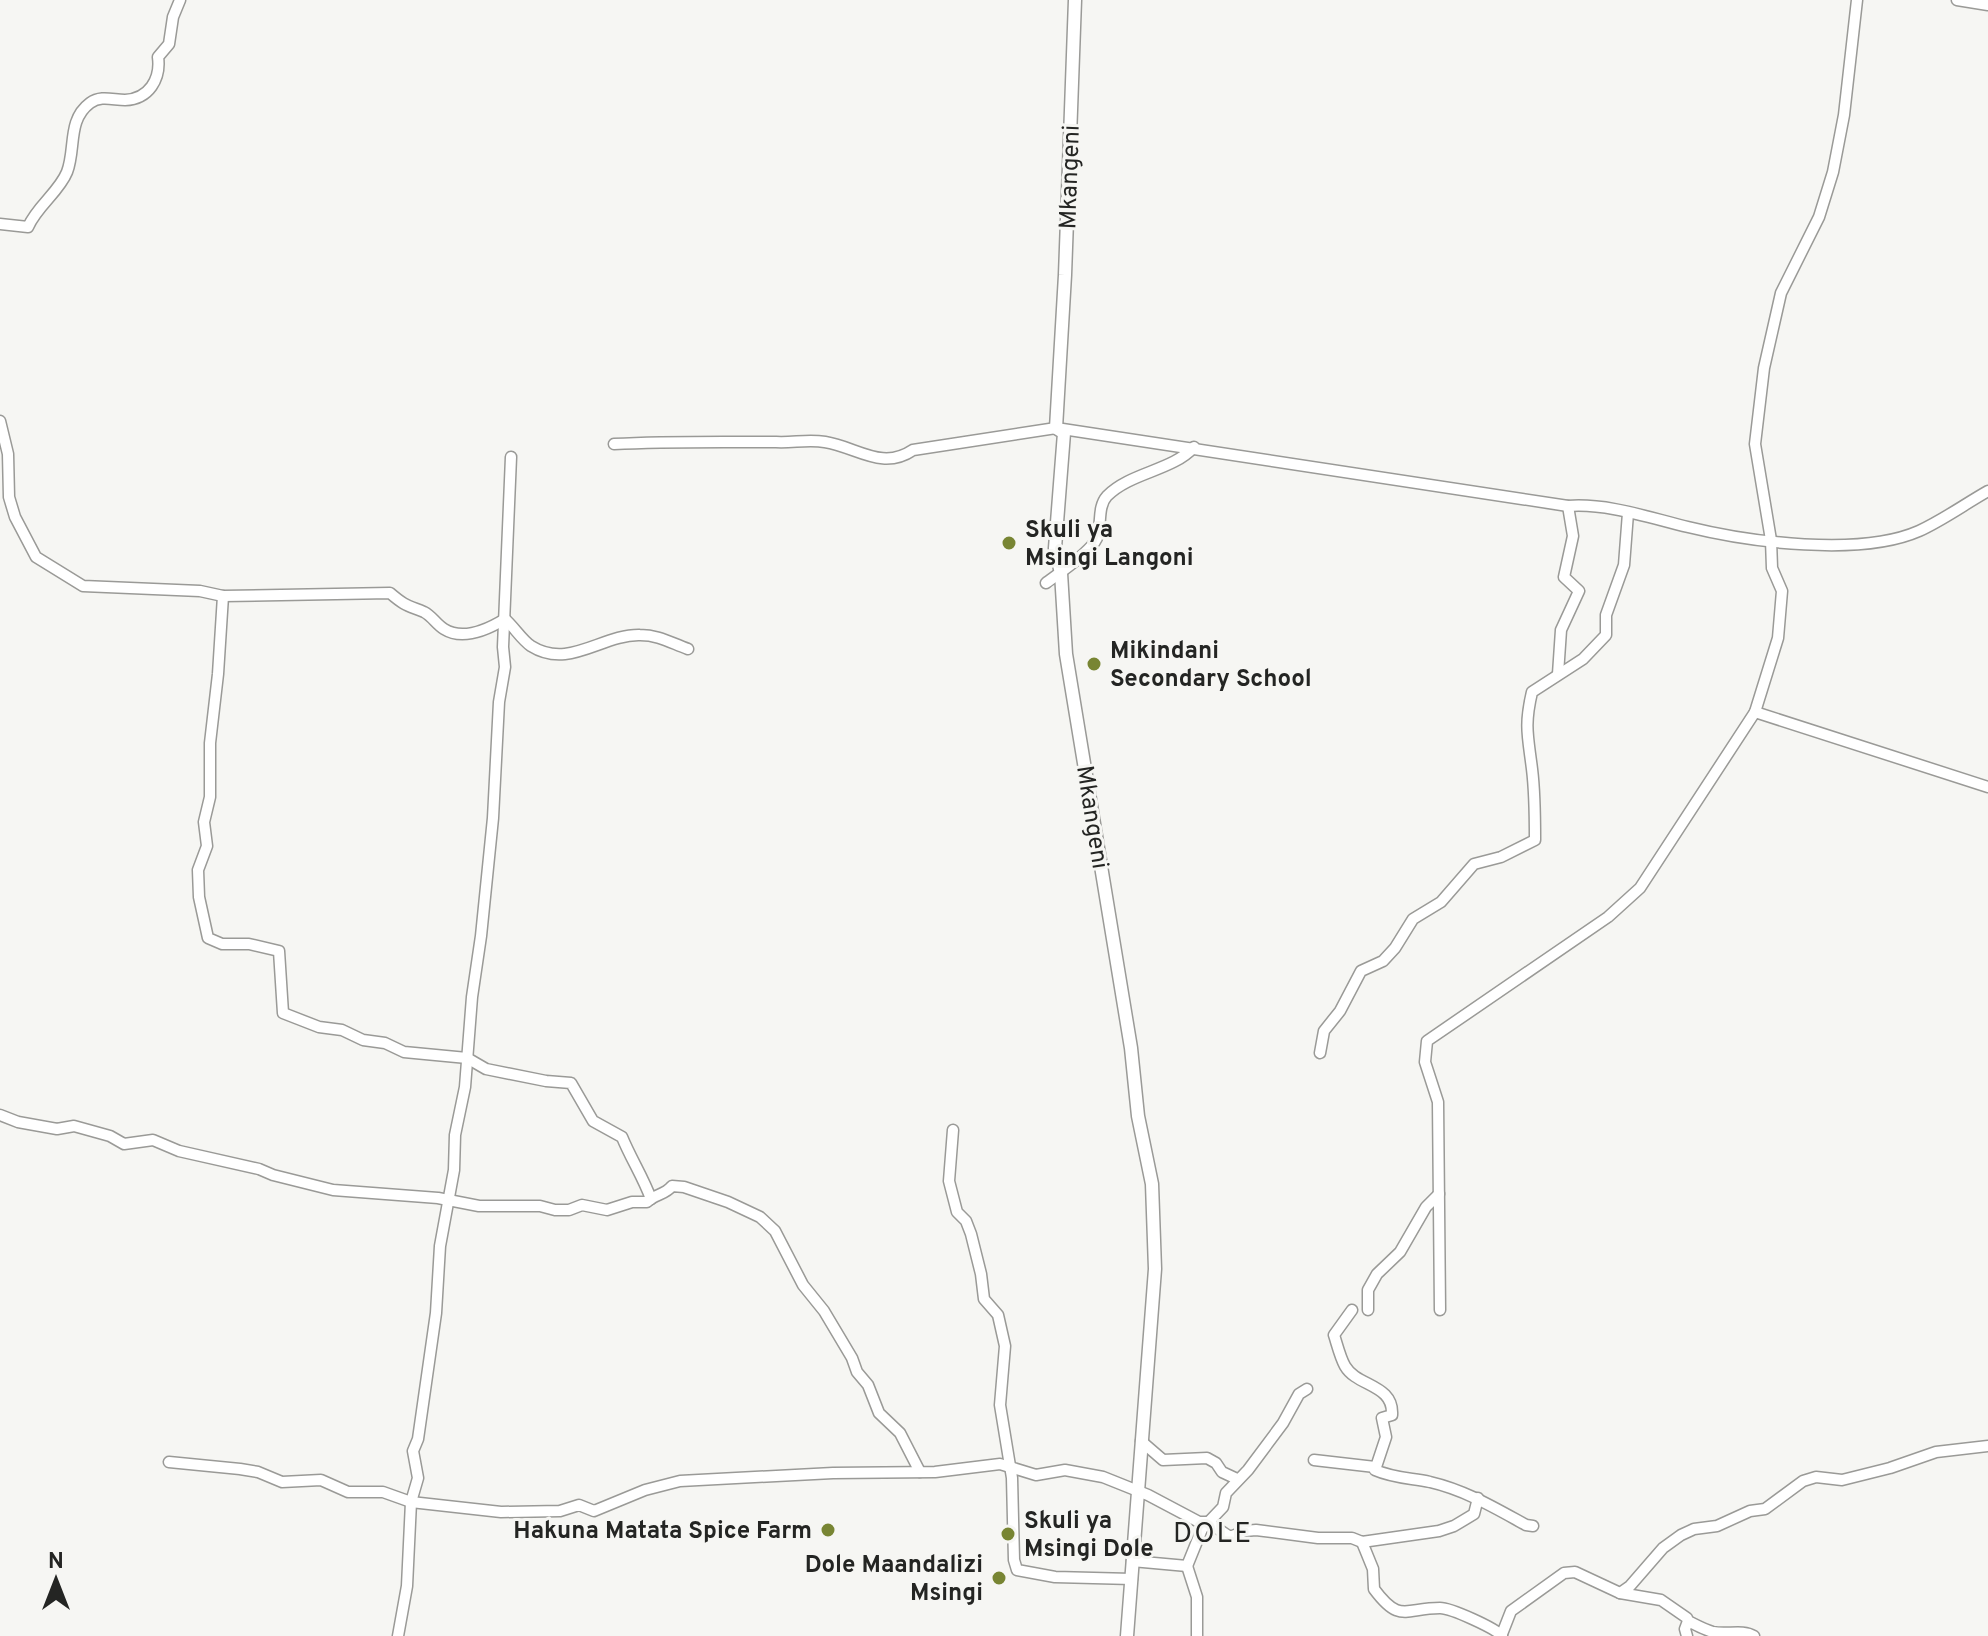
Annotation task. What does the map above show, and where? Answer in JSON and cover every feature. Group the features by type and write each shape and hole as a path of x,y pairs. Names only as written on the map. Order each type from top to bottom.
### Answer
{"street":[{"path":"0,224 28,227 67,174 74,126 89,103 105,98 127,100 153,86 159,77 158,57 169,44 173,17 180,0"},
{"name":"Mkangeni","path":"1075,0 1056,428 1064,433 1055,548 1061,573 1066,654 1131,1048 1138,1116 1152,1184 1155,1269 1127,1636"},
{"path":"1440,1310 1438,1102 1425,1062 1427,1041 1608,917 1640,888 1755,712 1778,638 1782,591 1772,568 1771,540 1755,444 1764,368 1781,293 1819,217 1833,172 1852,60 1857,0"},
{"path":"1957,0 1988,5"},
{"path":"0,421 8,454 9,497 15,517 36,557 83,586 200,591 223,596 390,593 404,606 425,612 441,628 458,635 487,629 505,619"},
{"path":"614,444 705,441 784,443 812,439 872,458 899,460 913,450 1056,428 1568,506 1583,505 1726,536 1822,545 1876,541 1917,532 1986,493"},
{"path":"1046,583 1097,539 1106,497 1135,478 1187,455 1194,447"},
{"path":"398,1636 407,1586 411,1502 418,1478 413,1451 418,1439 436,1313 440,1246 454,1170 455,1135 465,1087 493,818 499,702 505,667 511,457"},
{"path":"1558,674 1561,630 1579,591 1564,577 1573,536 1568,506"},
{"path":"1320,1053 1324,1031 1340,1011 1361,971 1383,961 1413,919 1441,902 1474,864 1501,857 1535,840 1536,806 1526,737 1526,716 1532,692 1583,659 1606,635 1606,615 1624,565 1628,513"},
{"path":"223,596 210,743 210,797 204,822 207,846 198,870 199,897 208,938 222,944 249,944 279,951 283,1013 319,1027 342,1030 363,1040 385,1043 404,1052 467,1058 486,1069 571,1083 593,1121 622,1137 632,1162 643,1176 651,1199"},
{"path":"505,619 528,644 544,652 576,654 637,634 667,638 688,649"},
{"path":"1755,712 1988,787"},
{"path":"0,1115 18,1122 57,1129 74,1126 110,1136 124,1144 153,1140 179,1151 333,1190 449,1200 479,1206 540,1206 569,1210 582,1205 607,1210 632,1202 647,1202 666,1193 672,1186 684,1187 746,1210 760,1217 775,1231 803,1285 824,1311 857,1372 868,1385 879,1413 900,1433 920,1472"},
{"path":"953,1130 949,1181 957,1212 966,1221 971,1234 984,1299 998,1315 1005,1346 1000,1405 1011,1465 1014,1560 1017,1570 1055,1577 1132,1579"},
{"path":"1368,1310 1368,1290 1377,1274 1400,1252 1426,1207 1439,1194"},
{"path":"1352,1310 1334,1335 1345,1368 1374,1385 1390,1400 1394,1411 1392,1415 1382,1418 1386,1437 1375,1467"},
{"path":"1197,1636 1197,1597 1187,1566 1196,1539 1223,1507 1226,1493 1248,1470 1283,1423 1299,1394 1307,1389"},
{"path":"1141,1441 1163,1460 1207,1458 1216,1463 1222,1472 1237,1479"},
{"path":"1620,1593 1663,1548 1681,1535 1694,1529 1717,1526 1750,1511 1765,1509 1803,1481 1816,1477 1842,1480 1936,1452 1988,1446"},
{"path":"1314,1460 1375,1467 1375,1470 1394,1478 1430,1482 1478,1498 1533,1526"},
{"path":"169,1462 258,1472 282,1482 321,1480 348,1492 383,1492 411,1502 501,1512 560,1511 579,1505 594,1511 671,1482 920,1472 1000,1464 1036,1475 1065,1470 1103,1477 1137,1490 1199,1522 1208,1522 1230,1537 1256,1530 1318,1538 1352,1538 1362,1542 1454,1526 1474,1514 1478,1498"},
{"path":"1362,1542 1373,1569 1374,1589 1398,1612 1410,1614 1448,1609 1494,1628 1502,1635 1511,1611 1564,1573 1575,1572 1620,1593 1661,1600 1688,1621 1710,1631 1747,1632 1754,1636"},
{"path":"1132,1561 1187,1566"},
{"path":"1687,1636 1685,1629 1688,1621"}],"place":[{"name":"Skuli ya Msingi Langoni","path":"1009,543"},
{"name":"Mikindani Secondary School","path":"1094,664"},
{"name":"Hakuna Matata Spice Farm","path":"828,1530"},
{"name":"Skuli ya Msingi Dole","path":"1008,1534"},
{"name":"Dole Maandalizi Msingi","path":"999,1578"}],"district":[{"name":"DOLE","path":"1213,1532"}]}
